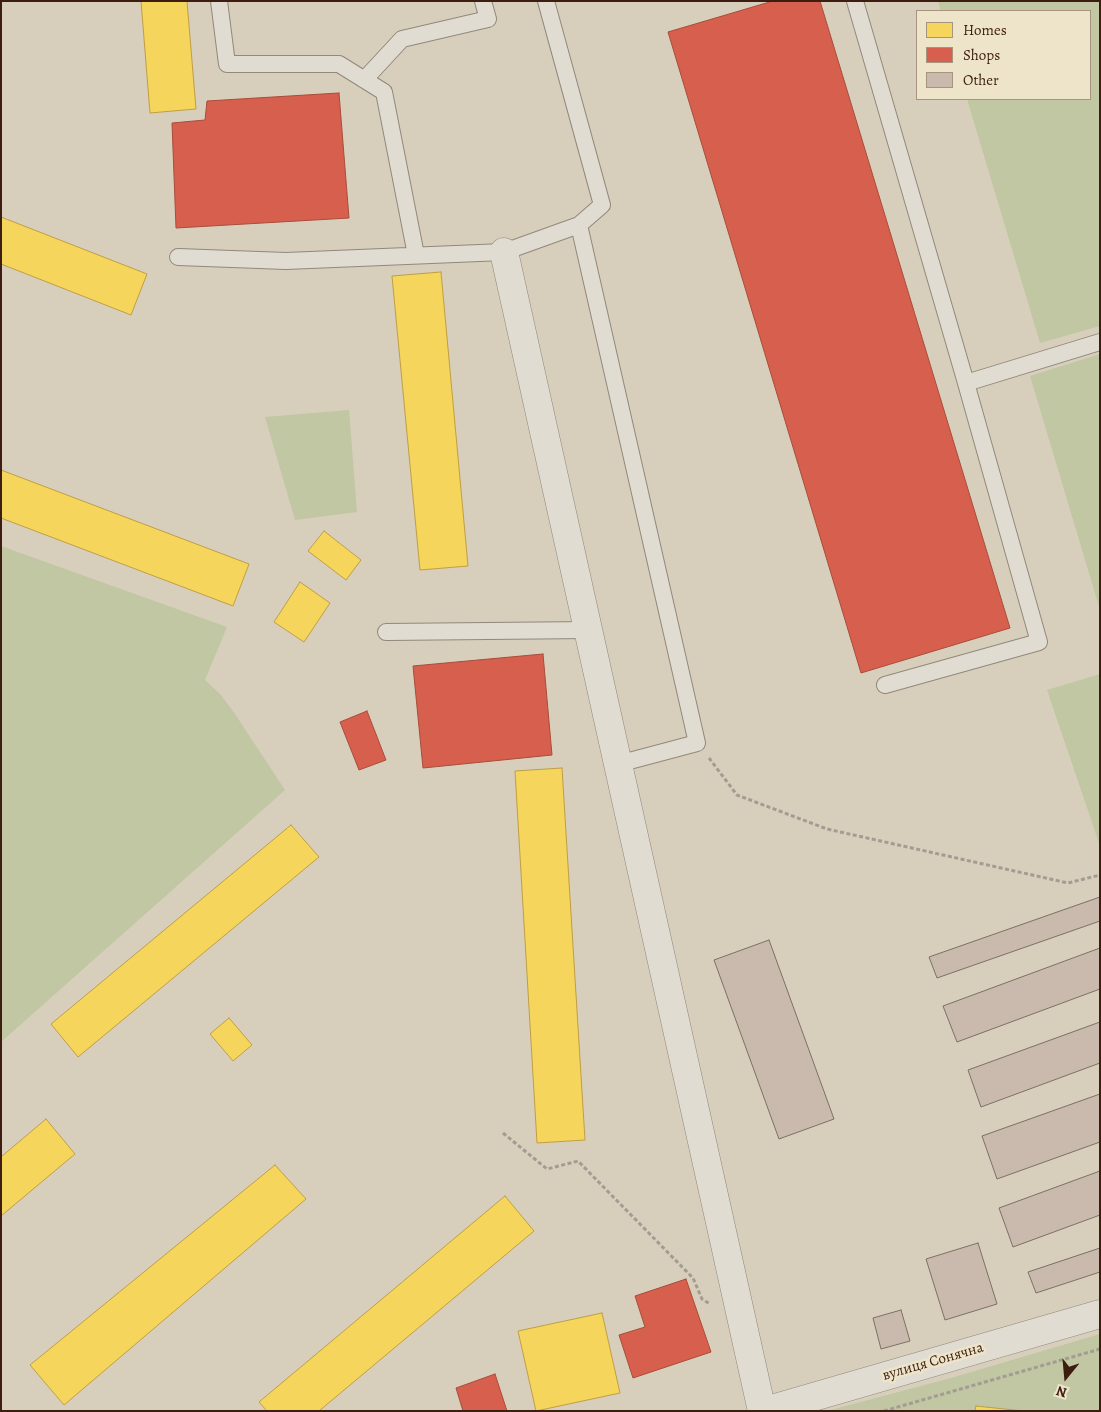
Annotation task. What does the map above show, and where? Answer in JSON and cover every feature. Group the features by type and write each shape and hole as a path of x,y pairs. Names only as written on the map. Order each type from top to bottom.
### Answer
{"street":[{"path":"504,252 764,1411"},
{"name":"вулиця Сонячна","path":"764,1411 1100,1314"}],"lane":[{"path":"219,1 227,64 339,64 384,92 416,255"},
{"path":"364,80 402,39 488,19 483,1"},
{"path":"178,256 286,261 504,252 579,225 602,206 546,1"},
{"path":"854,1 966,383 1039,642 885,685"},
{"path":"579,225 697,743 618,764"},
{"path":"966,383 1100,342"},
{"path":"386,632 589,630"}],"path":[{"path":"697,743 737,795 827,829 1068,883 1100,874"},
{"path":"503,1133 546,1169 578,1161 693,1278 702,1298 745,1326"},
{"path":"884,1411 1100,1349"}],"green space":[{"path":"938,1 1100,1 1100,326 1040,343 967,100 1091,100 1091,10 941,10"},
{"path":"1100,354 1100,610 1030,376"},
{"path":"349,410 357,512 295,520 265,417"},
{"path":"1,546 227,627 205,680 221,695 235,714 285,790 1,1042"},
{"path":"1100,674 1100,846 1047,690"},
{"path":"1100,1334 1100,1411 827,1411 951,1378"}],"building: Homes":[{"path":"141,1 187,1 196,109 150,113"},
{"path":"1,217 147,274 131,315 1,264"},
{"path":"441,272 468,566 420,570 392,276"},
{"path":"1,470 249,564 233,606 1,518"},
{"path":"324,531 361,560 346,580 308,551"},
{"path":"300,582 330,603 304,642 274,622"},
{"path":"562,768 585,1140 537,1143 515,771"},
{"path":"291,825 319,857 78,1057 51,1024"},
{"path":"229,1018 252,1045 233,1061 210,1034"},
{"path":"46,1119 75,1154 1,1216 1,1157"},
{"path":"275,1165 306,1199 64,1405 30,1365"},
{"path":"505,1196 534,1231 319,1411 267,1411 259,1402"},
{"path":"602,1313 620,1393 536,1411 518,1331"},
{"path":"976,1406 1023,1411 975,1411"}],"building: Shops":[{"path":"773,1 820,1 1010,628 861,673 668,32"},
{"path":"339,93 349,218 176,228 172,123 205,120 207,101"},
{"path":"543,654 552,755 423,768 413,666"},
{"path":"367,711 386,760 359,770 340,722"},
{"path":"686,1279 711,1352 633,1378 619,1335 645,1327 635,1296"},
{"path":"495,1374 507,1411 463,1411 456,1388"}],"building: Other":[{"path":"1100,897 1100,921 937,978 929,957"},
{"path":"769,940 834,1119 779,1139 714,960"},
{"path":"1100,948 1100,989 957,1042 943,1006"},
{"path":"1100,1022 1100,1063 981,1107 968,1070"},
{"path":"1100,1094 1100,1142 997,1179 982,1136"},
{"path":"1100,1171 1100,1215 1013,1247 999,1208"},
{"path":"978,1243 997,1304 945,1320 926,1259"},
{"path":"1100,1248 1100,1272 1036,1293 1028,1272"},
{"path":"901,1310 910,1341 881,1349 873,1318"}]}
